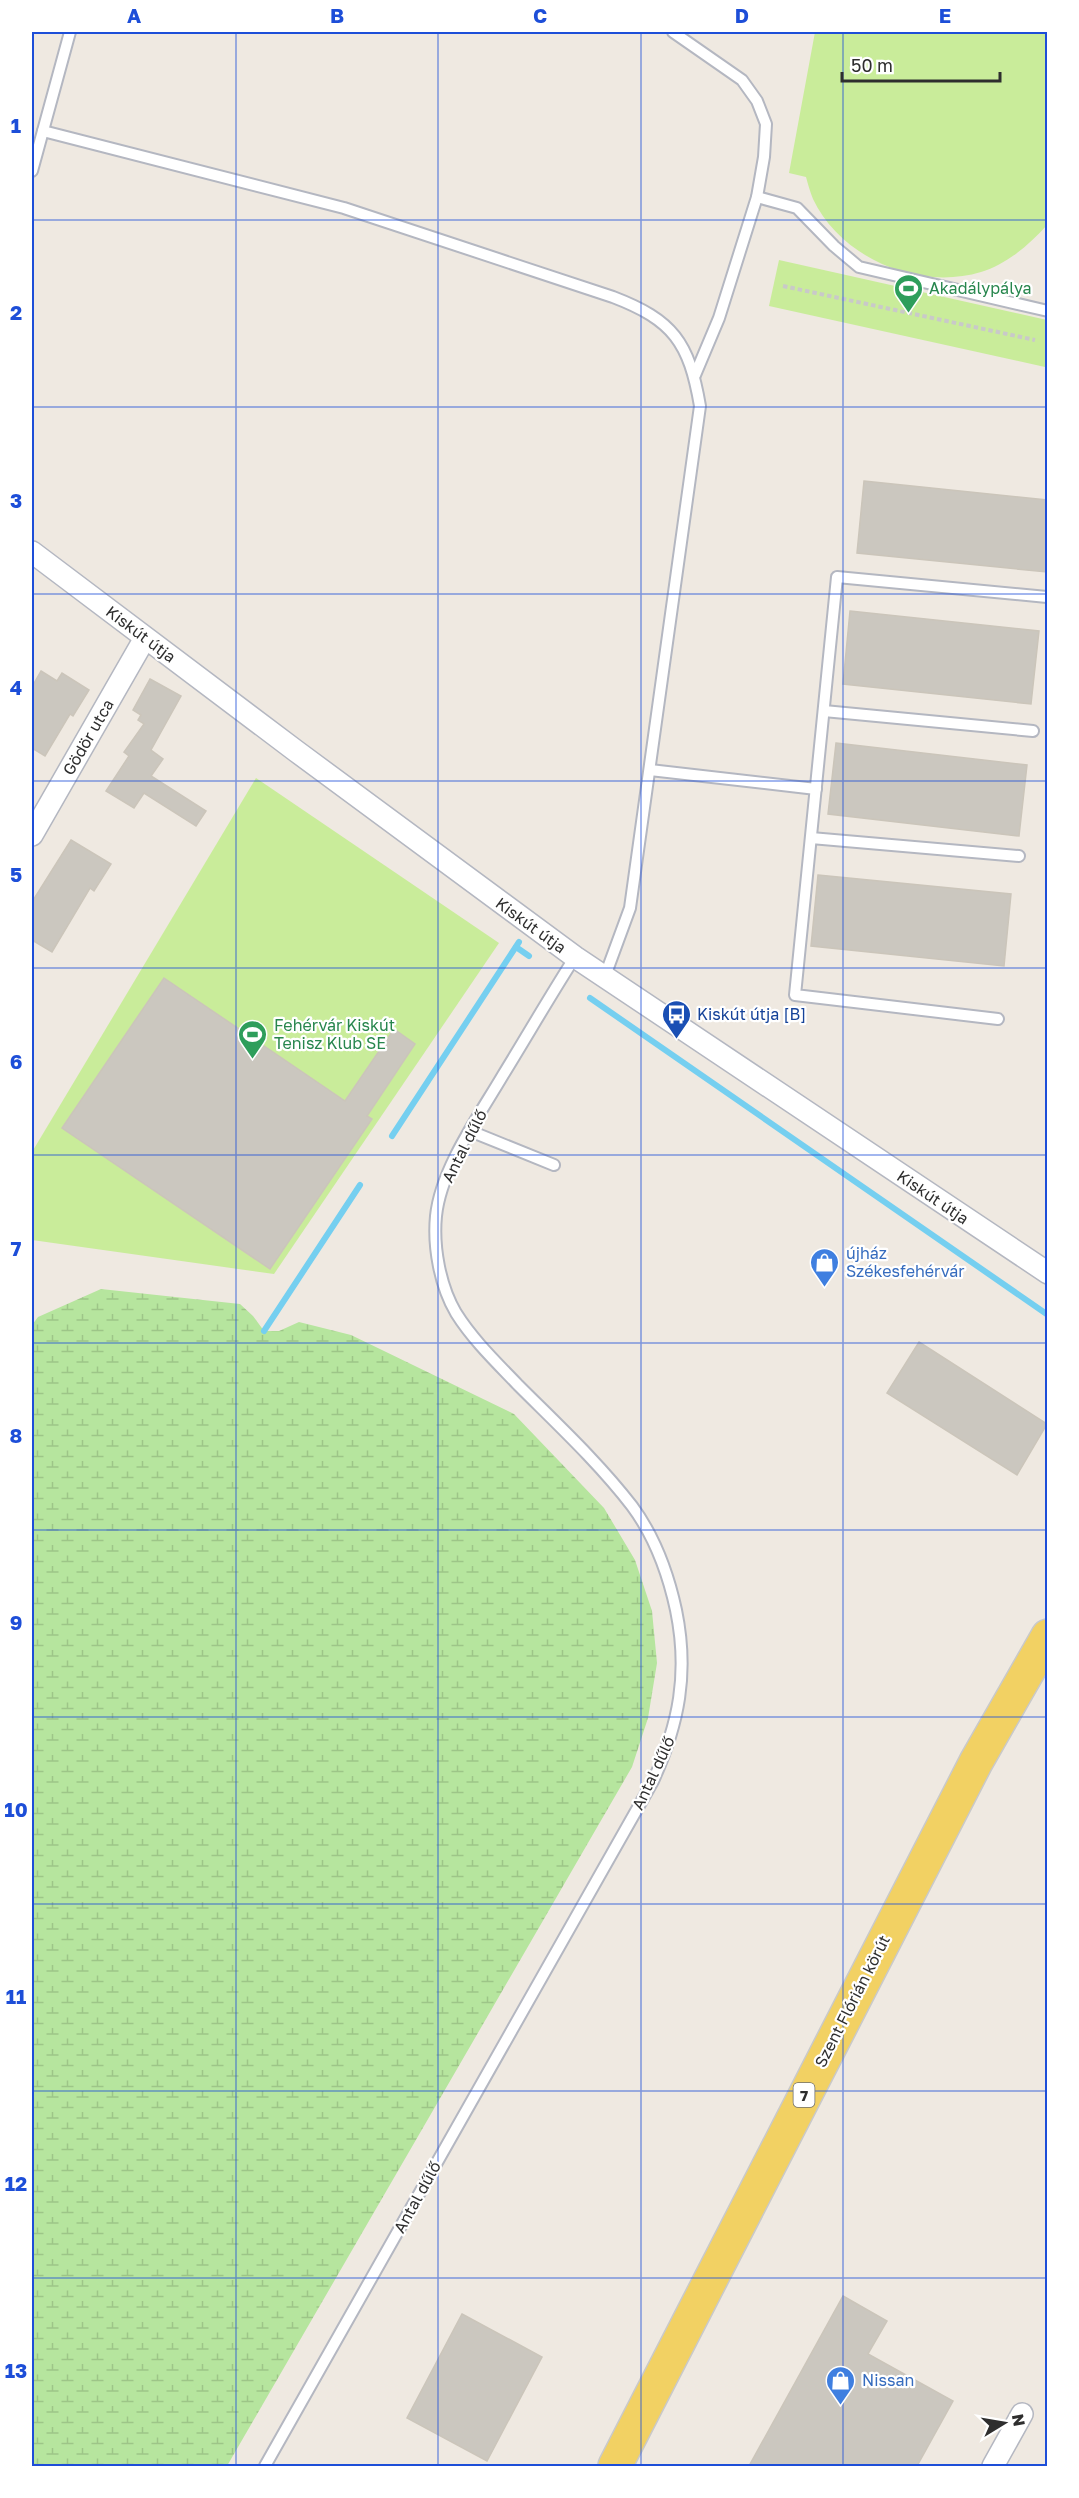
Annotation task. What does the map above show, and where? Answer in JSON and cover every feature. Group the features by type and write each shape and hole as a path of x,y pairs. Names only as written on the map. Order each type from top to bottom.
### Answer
{"main road":[{"name":"Szent Flórián körút","path":"615,2466 954,1803 1047,1636"}],"street":[{"name":"Kiskút útja","path":"32,552 575,957 1047,1272"},
{"name":"Gödör utca","path":"32,835 145,638"},
{"path":"993,2466 1022,2414"}],"lane":[{"path":"32,171 70,32"},
{"path":"673,32 742,80 757,100 766,124 764,157 757,197 719,318 695,375"},
{"path":"43,131 344,208 631,304 664,324 684,346 695,375 700,406 630,908 606,976"},
{"path":"757,197 797,208 858,267 1047,311"},
{"path":"998,1019 795,995 837,577 1047,597"},
{"path":"824,711 1032,731"},
{"path":"650,770 816,789"},
{"path":"811,838 1018,856"},
{"name":"Antal dűlő","path":"265,2466 653,1781 668,1747 678,1704 683,1673 680,1631 670,1583 655,1543 633,1508 603,1471 477,1343 455,1311 442,1280 437,1250 436,1216 445,1180 470,1131 575,957"},
{"path":"470,1131 554,1165"}],"path":[{"path":"783,286 1035,340"}],"green space":[{"path":"815,32 1047,32 1047,225 1033,240 1009,259 991,269 957,277 932,277 908,273 884,265 862,253 842,238 826,220 813,199 806,177 789,173"},
{"name":"Akadálypálya","path":"779,260 1047,320 1048,356 1045,367 769,306"},
{"name":"Fehérvár Kiskút Tenisz Klub SE","path":"256,778 499,943 274,1274 32,1240 32,1152"},
{"path":"101,1289 240,1304 264,1331 279,1331 299,1322 351,1335 514,1414 604,1508 635,1560 652,1611 657,1663 648,1718 632,1767 227,2466 32,2466 32,1325 38,1317"}],"building":[{"path":"864,481 1047,500 1047,572 857,553"},
{"path":"850,611 1039,631 1031,704 843,684"},
{"path":"41,671 57,681 62,673 89,690 73,716 70,714 45,756 32,748 32,687"},
{"path":"150,679 181,696 151,750 163,759 151,776 206,811 196,826 144,793 134,808 106,791 129,756 124,752 144,724 138,720 141,715 133,710"},
{"path":"836,743 1027,765 1019,836 828,814"},
{"path":"71,840 111,864 94,891 90,888 52,952 32,940 32,902"},
{"path":"818,875 1011,894 1004,966 811,946"},
{"path":"164,978 345,1101 394,1029 415,1044 367,1116 372,1119 270,1269 62,1128"},
{"path":"919,1342 1047,1424 1017,1475 887,1393"},
{"path":"843,2296 887,2321 868,2354 953,2401 917,2466 749,2466"},
{"path":"462,2314 542,2357 487,2461 407,2418"}],"waterway":[{"path":"392,1136 519,942"},
{"path":"516,947 529,956"},
{"path":"590,998 1048,1315"},
{"path":"264,1331 360,1185"}],"place":[{"name":"Akadálypálya","path":"908,314"},
{"name":"Kiskút útja [B]","path":"676,1040"},
{"name":"Fehérvár Kiskút Tenisz Klub SE","path":"253,1060"},
{"name":"újház Székesfehérvár","path":"825,1288"},
{"name":"Nissan","path":"841,2406"}]}
